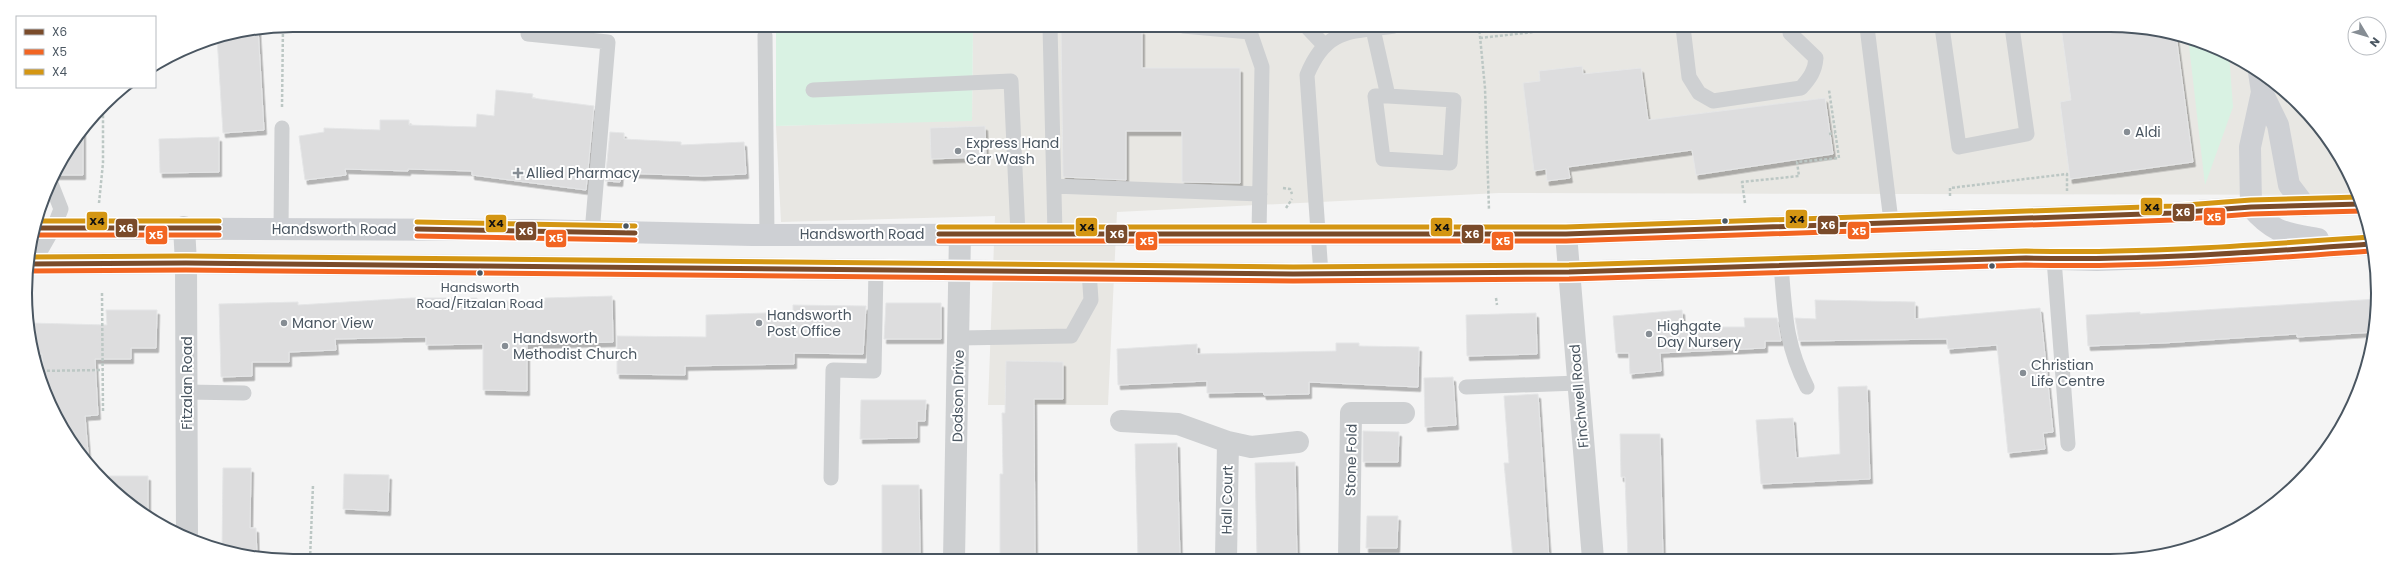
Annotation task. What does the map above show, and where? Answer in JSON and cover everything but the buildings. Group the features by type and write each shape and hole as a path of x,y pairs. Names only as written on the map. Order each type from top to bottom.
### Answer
{"main road":[{"path":"2260,82 2278,125 2289,184 2305,206"},
{"path":"2260,82 2250,147 2251,207 2271,227 2335,246"},
{"name":"Handsworth Road","path":"44,227 96,226 532,230 592,233 767,235 1319,233 1566,234 1891,221 2173,213 2251,207 2355,204"},
{"path":"797,235 799,269"},
{"path":"34,264 186,262 596,268 876,268 1321,274 1569,272 2054,258 2182,257 2366,244"}],"street":[{"name":"Fitzalan Road","path":"184,227 186,262 187,531"},
{"name":"Dodson Drive","path":"954,554 960,234"},
{"name":"Finchwell Road","path":"1566,234 1593,554"},
{"name":"Stone Fold","path":"1349,554 1351,413 1404,413"},
{"path":"1121,421 1178,424 1228,442 1251,447 1298,442"},
{"name":"Hall Court","path":"1226,554 1228,442"}],"lane":[{"path":"1050,32 1055,234"},
{"path":"1250,32 1262,67 1259,234"},
{"path":"1312,32 1324,45"},
{"path":"1321,274 1307,75 1315,57 1324,45 1333,37 1358,32"},
{"path":"1374,32 1388,96"},
{"path":"1684,32 1690,77 1699,93 1713,101 1801,88 1816,68 1816,58 1790,32"},
{"path":"1868,32 1891,221"},
{"path":"1943,32 1958,147 2027,134 2013,32"},
{"path":"528,34 608,42 592,233"},
{"path":"765,35 767,235"},
{"path":"813,90 1011,80 1018,234"},
{"path":"1376,96 1388,96 1454,100 1450,163 1383,159 1376,96"},
{"path":"281,228 282,128"},
{"path":"1054,186 1260,194"},
{"path":"36,249 44,227 61,209 53,190"},
{"path":"2054,258 2068,444"},
{"path":"1781,265 1786,328 1794,362 1807,387"},
{"path":"831,478 833,370 874,371 876,268"},
{"path":"959,338 1071,336 1091,300 1089,271"},
{"path":"1466,387 1578,383"},
{"path":"187,392 244,393"}],"path":[{"path":"1480,32 1485,88 1489,214"},
{"path":"1480,38 1533,32"},
{"path":"282,128 283,33"},
{"path":"1745,204 1742,182 1799,176 1796,162 1839,158 1829,86"},
{"path":"96,226 103,163 103,114"},
{"path":"1829,134 1835,133"},
{"path":"1950,199 1950,188 2067,174 2067,195"},
{"path":"102,293 103,411"},
{"path":"44,371 103,370"},
{"path":"310,554 313,485"}],"shaded area":[{"path":"973,32 2110,32 2144,34 2178,41 2210,52 2255,76 2295,108 2317,134 2336,163 2352,195 1499,193 1117,212 1108,405 988,405 995,216 781,222 776,126 972,120"}],"green space":[{"path":"776,32 973,32 972,121 776,126"},
{"path":"2189,44 2230,61 2233,107 2205,185"}],"transit line":[{"name":"X4","path":"939,227 1566,227 2173,206 2251,200 2353,197"},
{"name":"X6","path":"939,234 1566,234 2173,213 2251,207 2355,204"},
{"name":"X5","path":"939,241 1566,241 2173,220 2251,214 2358,211"},
{"name":"X4","path":"42,221 219,221"},
{"name":"X4","path":"417,222 635,226"},
{"name":"X6","path":"40,228 219,228"},
{"name":"X6","path":"417,229 635,233"},
{"name":"X5","path":"39,235 219,235"},
{"name":"X5","path":"417,236 635,240"},
{"name":"X4","path":"34,257 186,256 1293,267 1569,265 2026,251 2069,252 2155,250 2242,246 2365,237"},
{"name":"X6","path":"34,264 186,263 1293,274 1569,272 2026,258 2069,259 2156,257 2243,253 2366,244"},
{"name":"X5","path":"33,271 186,270 1293,281 1569,279 2026,265 2069,266 2156,264 2243,260 2368,251"}],"place":[{"name":"Aldi","path":"2127,132"},
{"name":"Express Hand Car Wash","path":"958,151"},
{"name":"Allied Pharmacy","path":"518,173"},
{"name":"Handsworth Road/Fitzalan Road","path":"480,273"},
{"name":"Manor View","path":"284,323"},
{"name":"Handsworth Post Office","path":"759,323"},
{"name":"Highgate Day Nursery","path":"1649,334"},
{"name":"Handsworth Methodist Church","path":"505,346"},
{"name":"Christian Life Centre","path":"2023,373"}]}
